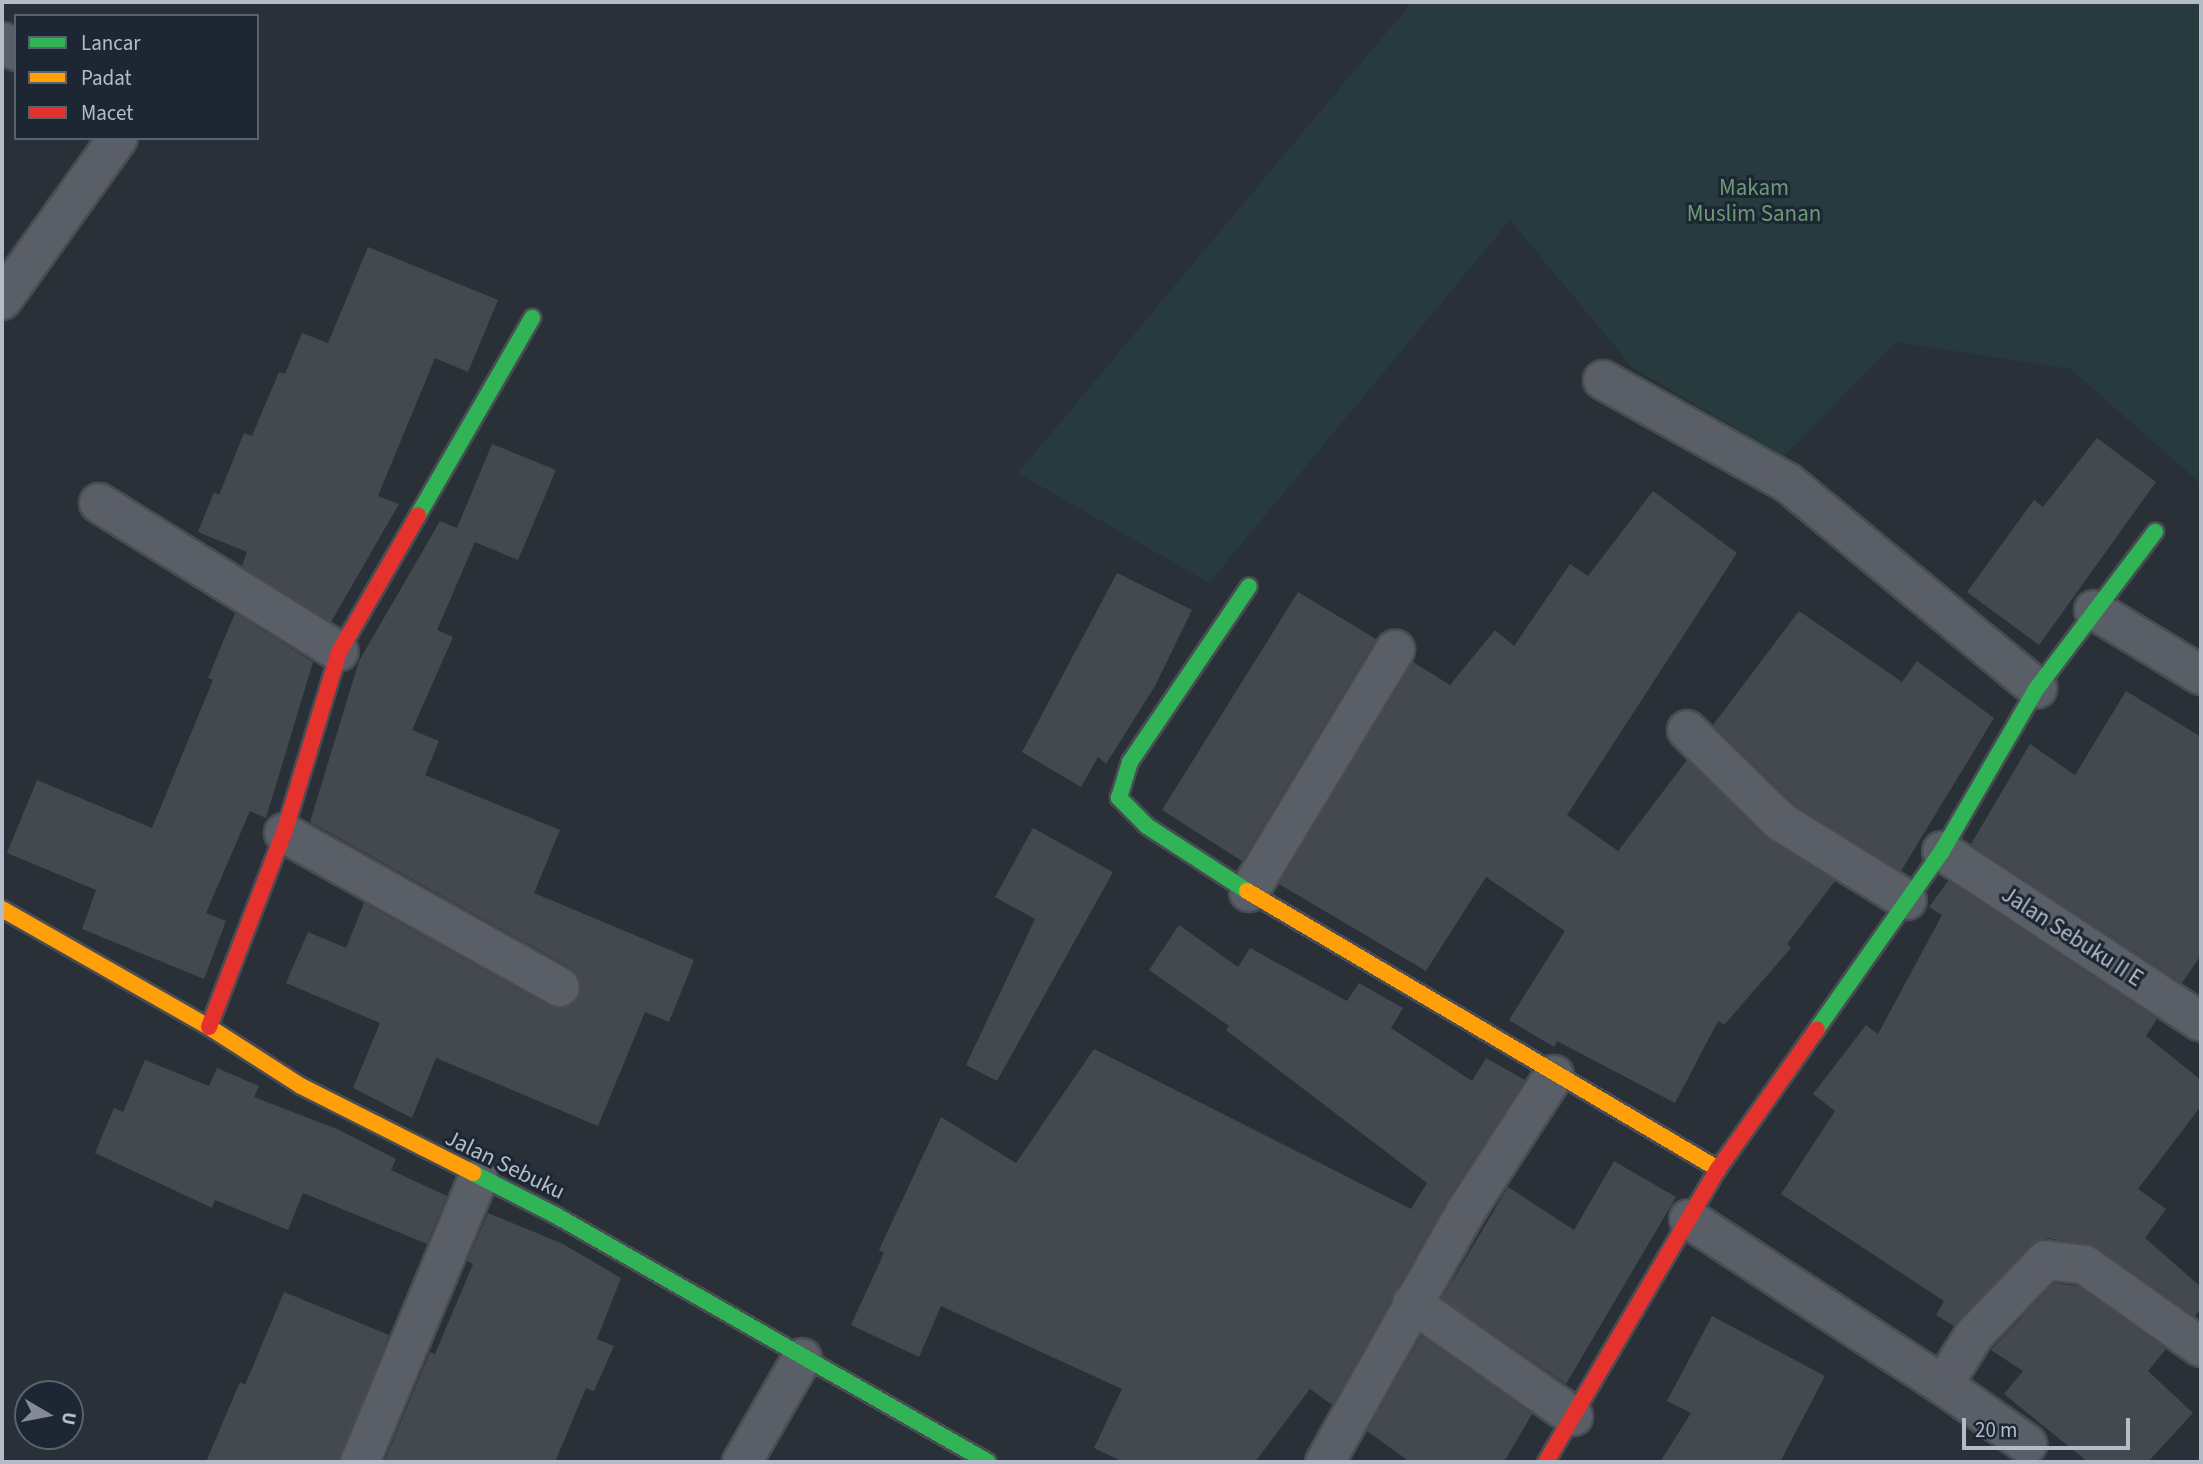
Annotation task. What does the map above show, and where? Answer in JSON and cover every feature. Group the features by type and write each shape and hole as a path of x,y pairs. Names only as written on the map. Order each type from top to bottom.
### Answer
{"street":[{"path":"2,300 117,140"},
{"path":"209,1027 284,833 339,652 532,318"},
{"path":"1603,380 1788,483 2037,688"},
{"path":"99,503 339,652"},
{"path":"1546,1462 1717,1169 1942,852 2037,688 2155,532"},
{"path":"1249,586 1130,762 1119,798 1147,826 1249,892 1717,1169"},
{"path":"2094,610 2201,675"},
{"path":"1249,892 1395,650"},
{"path":"1687,730 1781,822 1907,900"},
{"path":"284,833 559,987"},
{"name":"Jalan Sebuku II E","path":"1942,852 2201,1022"},
{"name":"Jalan Sebuku","path":"2,909 209,1027 301,1086 478,1179 555,1215 988,1462"},
{"path":"1325,1462 1412,1303 1555,1075"},
{"path":"360,1462 478,1179"},
{"path":"1689,1219 1943,1385 2026,1444"},
{"path":"1943,1385 1974,1335 2046,1260 2084,1265 2201,1347"},
{"path":"1412,1303 1573,1416"},
{"path":"742,1462 802,1358"}],"green space":[{"name":"Makam Muslim Sanan","path":"1412,2 2201,2 2201,484 2071,369 1896,342 1784,456 1633,368 1510,220 1209,583 1018,473"}],"building":[{"path":"368,247 498,300 468,372 435,358 378,496 399,504 331,622 242,566 247,552 198,532 214,492 219,495 244,433 252,436 279,372 285,374 302,333 328,343"},
{"path":"2097,438 2156,482 2039,645 1967,592 2034,500 2043,507"},
{"path":"492,444 556,470 518,560 475,542 437,630 453,637 412,730 439,741 425,775 560,830 534,893 694,960 669,1022 645,1012 598,1126 436,1058 412,1118 353,1088 380,1023 286,983 308,932 346,948 364,903 549,1006 571,1006 579,997 579,976 571,968 310,822 359,661 440,521 457,528"},
{"path":"1653,491 1737,553 1567,815 1618,851 1687,760 1766,838 1835,881 1787,944 1791,948 1724,1025 1718,1021 1675,1103 1557,1041 1554,1047 1509,1020 1565,931 1486,877 1426,971 1279,884 1413,662 1450,685 1495,630 1514,646 1570,564 1588,576"},
{"path":"1117,573 1192,610 1155,686 1106,764 1098,757 1081,787 1022,752"},
{"path":"1298,592 1376,639 1242,861 1162,810"},
{"path":"1799,611 1902,682 1917,661 1994,718 1901,871 1795,805 1713,725"},
{"path":"235,613 313,662 266,818 250,811 206,913 226,921 204,979 82,929 96,890 7,853 37,780 152,828 213,680 208,678"},
{"path":"2126,691 2201,737 2201,955 2182,983 1971,844 2030,744 2075,775"},
{"path":"1033,828 1113,872 997,1081 966,1065 1035,919 995,897"},
{"path":"1948,881 2157,1019 2146,1036 2201,1080 2201,1106 2138,1189 2166,1209 2145,1238 2201,1287 2201,1308 2195,1316 2097,1247 2048,1238 2030,1245 1954,1326 1936,1315 1944,1301 1781,1194 1835,1111 1813,1094 1866,1025 1878,1034 1942,915 1929,907"},
{"path":"1179,925 1238,967 1250,948 1347,1001 1359,983 1403,1008 1391,1028 1472,1081 1486,1058 1525,1080 1447,1200 1332,1405 1310,1389 1255,1462 1123,1462 1094,1448 1122,1389 941,1306 919,1357 851,1325 884,1253 879,1250 941,1117 1016,1163 1094,1049 1411,1209 1427,1183 1226,1030 1229,1026 1149,970"},
{"path":"145,1060 209,1086 217,1068 259,1086 254,1097 337,1129 396,1159 391,1170 447,1196 427,1244 303,1193 288,1230 215,1200 212,1208 95,1153 114,1108 123,1112"},
{"path":"1614,1161 1676,1197 1566,1384 1442,1298 1508,1187 1574,1230"},
{"path":"488,1213 563,1244 621,1278 597,1339 614,1346 594,1391 586,1388 555,1462 384,1462 430,1352 435,1354 473,1264 467,1261"},
{"path":"2054,1283 2077,1286 2166,1349 2148,1371 2193,1413 2148,1462 2088,1462 2004,1394 2023,1371 1991,1350"},
{"path":"284,1292 389,1335 339,1462 206,1462 240,1382 245,1385"},
{"path":"1712,1316 1825,1376 1780,1462 1660,1462 1691,1413 1667,1401"},
{"path":"1421,1336 1532,1414 1504,1462 1410,1462 1367,1431"}],"traffic: fast":[{"path":"418,515 532,318"},
{"path":"1817,1029 1942,851 2037,688 2155,532"},
{"path":"1247,891 1147,826 1119,798 1130,762 1249,586"},
{"path":"473,1173 555,1215 988,1462"}],"traffic: slow":[{"path":"1247,891 1718,1169"},
{"path":"2,909 209,1027 301,1086 473,1173"}],"traffic: jam":[{"path":"209,1027 284,833 339,652 418,515"},
{"path":"1546,1462 1718,1169 1817,1029"}]}
